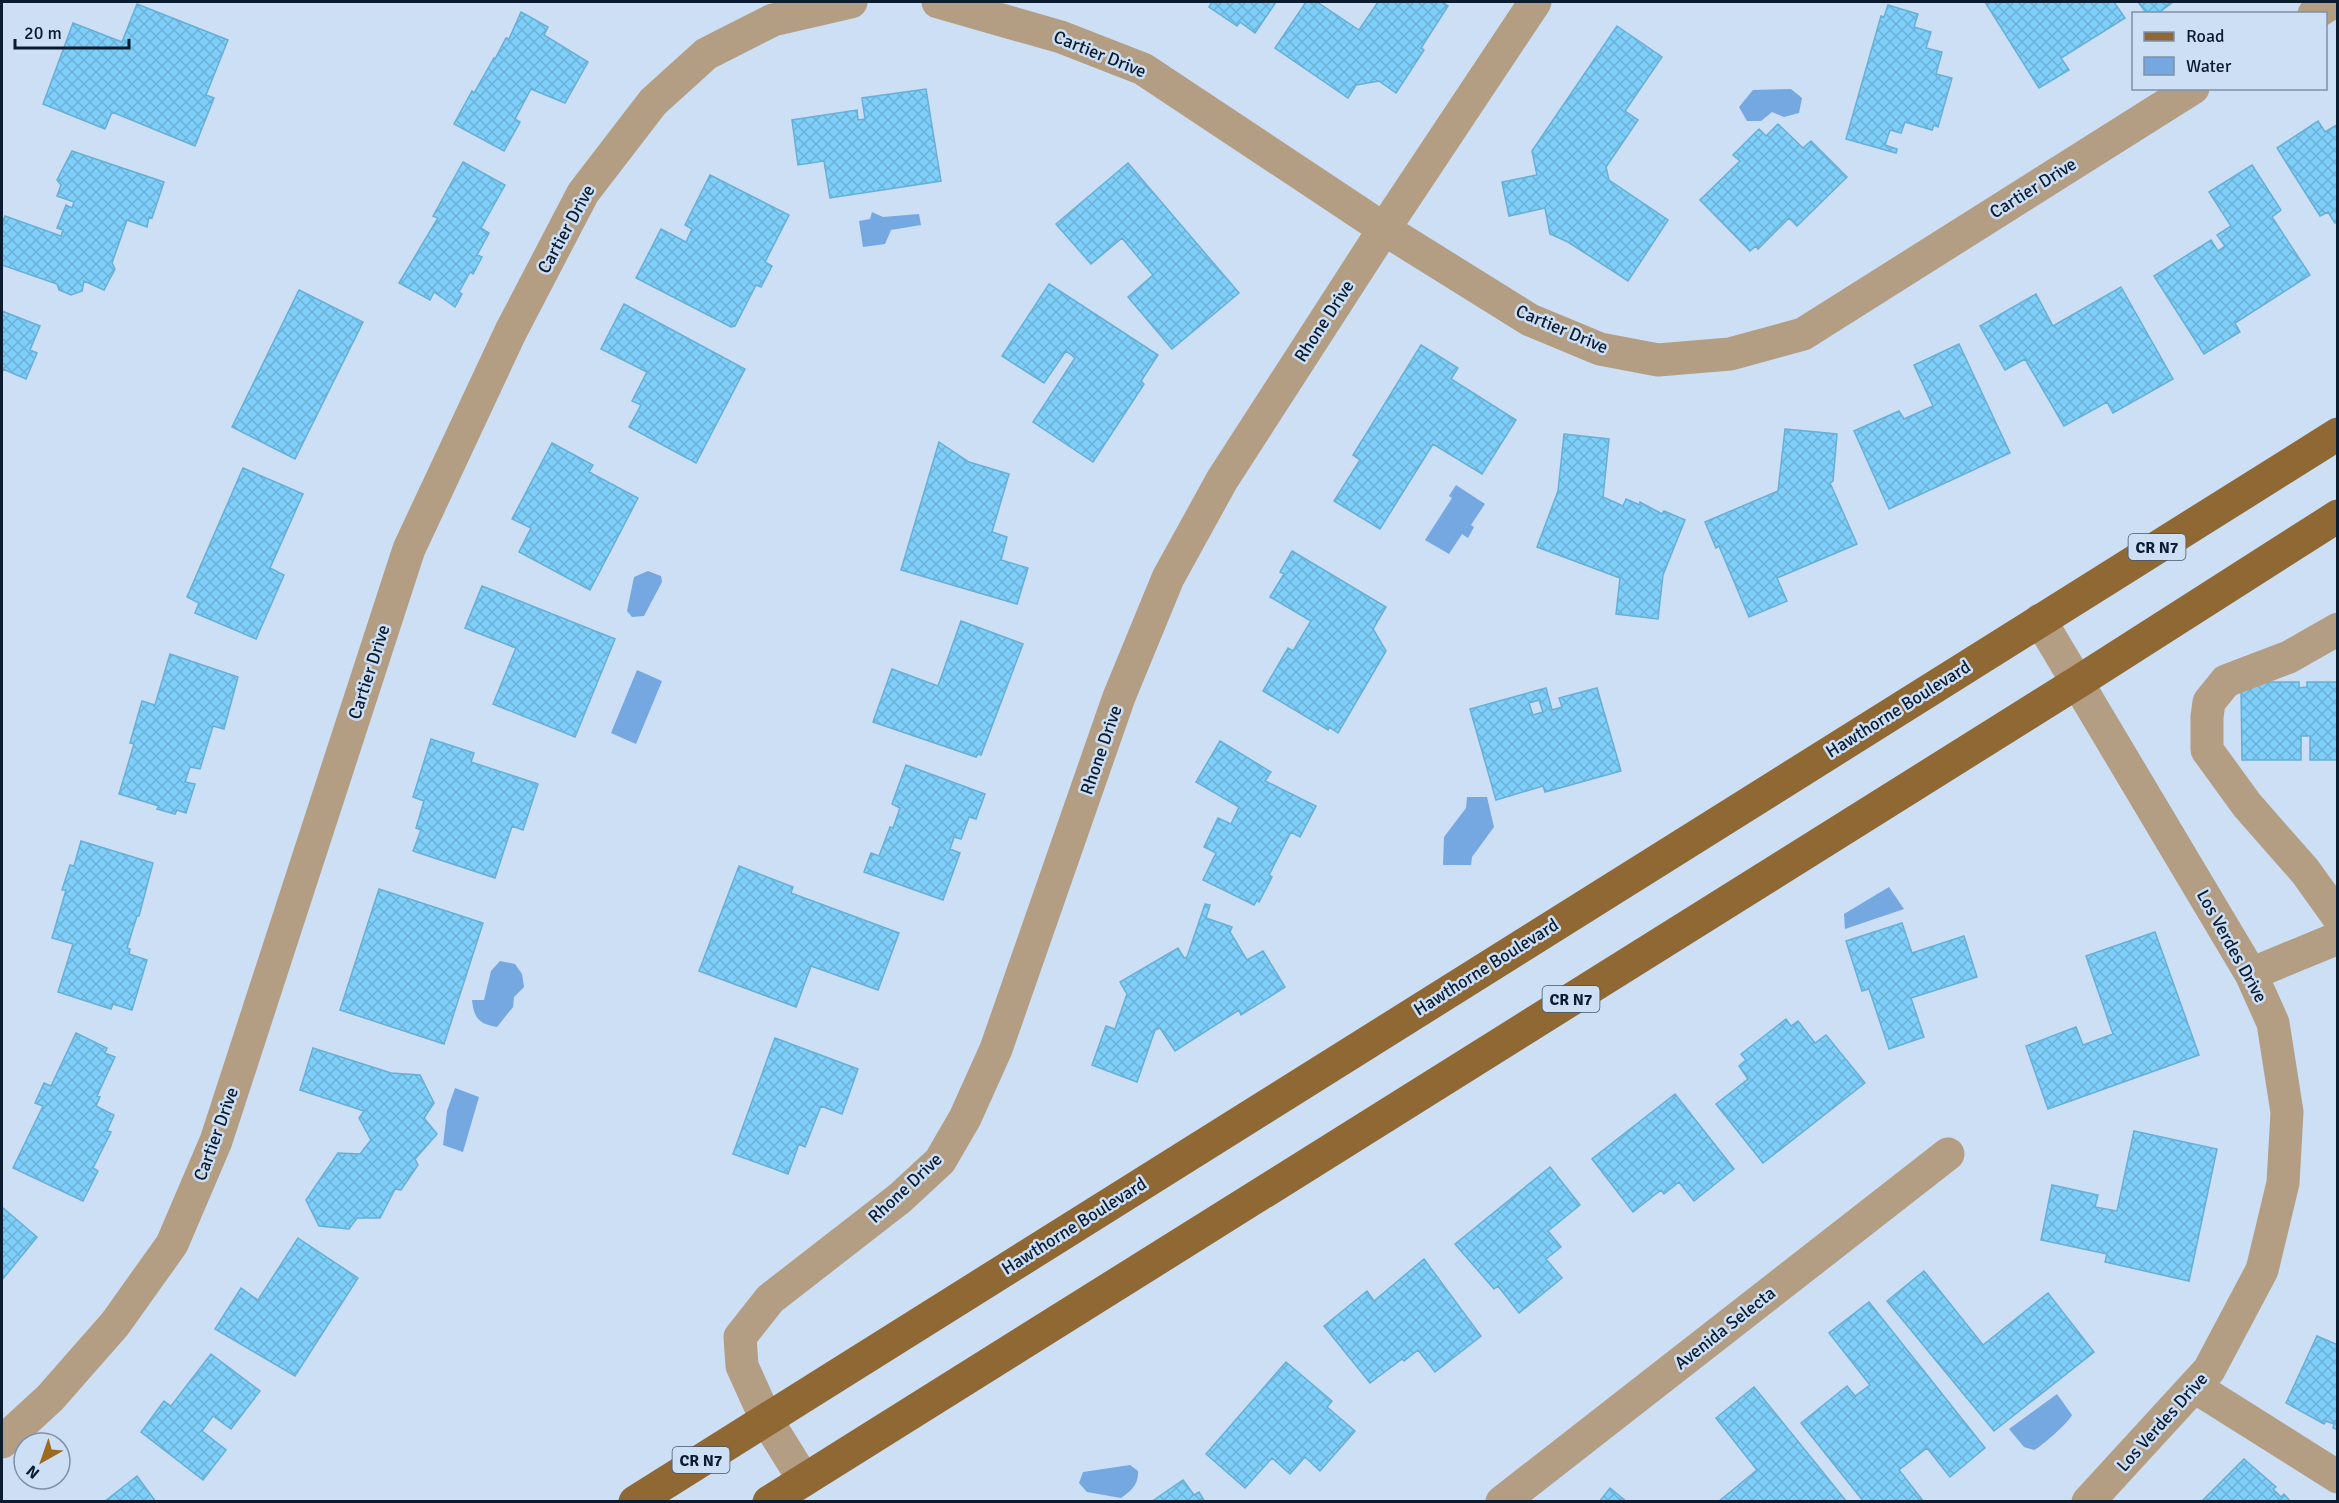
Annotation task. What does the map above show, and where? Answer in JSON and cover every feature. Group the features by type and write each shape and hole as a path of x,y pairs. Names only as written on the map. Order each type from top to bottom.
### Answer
{"main road":[{"name":"Hawthorne Boulevard","path":"635,1502 2337,434"},
{"name":"CR N7","path":"769,1502 2078,681 2337,516"}],"street":[{"name":"Cartier Drive","path":"2,1442 50,1398 115,1324 172,1244 216,1141 409,549 511,331 583,193 653,102 706,54 773,20 850,2"},
{"name":"Cartier Drive","path":"938,2 1061,37 1143,69 1384,229 1530,320 1600,349 1658,360 1730,354 1803,334 2190,90"},
{"name":"Rhone Drive","path":"804,1480 766,1419 742,1366 740,1337 770,1299 900,1198 940,1161 965,1118 996,1049 1119,697 1168,578 1214,492 1384,229 1535,2"},
{"path":"2317,12 2333,2"},
{"name":"Los Verdes Drive","path":"2040,620 2251,974 2273,1023 2287,1112 2283,1183 2262,1270 2209,1370 2088,1502"},
{"path":"2337,629 2289,657 2226,681 2209,702 2207,750 2247,805 2305,871 2337,917"},
{"path":"2251,974 2337,938"},
{"name":"Avenida Selecta","path":"1502,1502 1948,1154"},
{"path":"2195,1386 2337,1477"}],"water":[{"path":"1791,89 1802,98 1799,113 1784,117 1772,112 1761,121 1747,121 1739,107 1753,90"},
{"path":"872,212 883,217 919,214 921,225 891,230 885,244 863,247 859,221 870,219"},
{"path":"1456,485 1485,504 1471,525 1474,527 1468,538 1462,534 1449,554 1425,540 1452,498 1449,496"},
{"path":"648,571 661,576 662,582 644,616 632,617 627,611 634,577"},
{"path":"637,670 662,681 636,744 611,733"},
{"path":"1467,797 1487,797 1494,827 1472,857 1471,865 1443,865 1444,837 1466,808"},
{"path":"1889,887 1904,909 1845,929 1844,914"},
{"path":"500,961 515,964 522,974 524,987 514,997 513,1007 497,1027 478,1019 472,1000 484,1000 491,971"},
{"path":"455,1088 479,1097 463,1152 443,1145 447,1111"},
{"path":"2057,1394 2072,1415 2038,1448 2034,1450 2024,1447 2009,1429"},
{"path":"1130,1465 1138,1471 1137,1480 1131,1490 1121,1498 1087,1492 1079,1483 1083,1472"}],"building":[{"path":"1212,2 1276,2 1255,33 1240,22 1237,26 1209,7"},
{"path":"1306,2 1317,2 1359,30 1378,2 1442,2 1448,6 1421,48 1424,50 1396,93 1379,81 1356,85 1348,98 1275,48"},
{"path":"1985,2 2114,2 2125,18 2061,58 2069,70 2039,88"},
{"path":"2138,2 2173,2 2160,12 2146,12"},
{"path":"137,4 228,40 206,95 214,98 195,146 112,112 105,129 43,104 73,23 122,42"},
{"path":"1888,5 1918,14 1914,27 1931,32 1926,48 1942,52 1936,74 1952,78 1938,127 1934,125 1932,130 1905,122 1901,133 1890,130 1885,145 1897,149 1896,153 1846,139 1881,16 1884,17"},
{"path":"521,12 548,27 544,35 588,62 565,103 531,89 515,119 520,122 504,151 454,124 506,38 509,39"},
{"path":"1617,26 1662,57 1625,111 1638,120 1606,167 1609,180 1668,220 1628,281 1568,242 1550,234 1545,208 1509,216 1502,182 1537,175 1532,151"},
{"path":"926,89 941,181 830,198 824,161 798,165 792,120 857,110 858,120 865,119 862,98"},
{"path":"2318,121 2325,132 2338,124 2338,221 2335,223 2328,212 2320,216 2277,148"},
{"path":"1778,124 1803,148 1811,141 1847,177 1797,226 1789,218 1758,249 1756,246 1750,251 1700,200 1740,161 1733,155 1759,129 1766,136"},
{"path":"72,151 164,182 147,227 127,220 112,263 115,269 104,290 84,281 82,291 71,295 59,290 57,284 2,265 2,224 5,216 61,236 63,230 57,228 66,205 72,208 74,202 57,196 61,185 57,180"},
{"path":"463,162 505,185 481,228 489,233 477,255 482,257 473,274 470,272 459,292 462,294 455,307 434,292 430,300 399,283 438,218 433,216"},
{"path":"1128,163 1239,293 1172,349 1128,297 1153,275 1122,238 1091,264 1056,224"},
{"path":"2252,165 2281,210 2272,217 2310,275 2235,323 2240,332 2204,354 2154,276 2211,240 2218,251 2225,246 2217,235 2231,226 2209,192"},
{"path":"710,175 789,215 765,262 772,266 761,287 756,285 735,326 731,327 636,278 661,229 686,242 692,229 685,225"},
{"path":"1049,284 1158,355 1141,381 1144,384 1093,462 1033,422 1075,358 1066,351 1044,383 1002,356"},
{"path":"2121,287 2173,379 2113,413 2107,402 2064,426 2025,359 2005,370 1980,326 2036,294 2053,326"},
{"path":"299,290 363,322 295,459 232,427"},
{"path":"624,304 745,369 696,463 629,427 641,405 632,401 647,372 601,349"},
{"path":"2,311 40,326 30,350 37,353 26,379 3,369 2,373"},
{"path":"1959,344 2010,453 1889,509 1854,431 1899,411 1904,419 1933,406 1914,365"},
{"path":"1421,345 1458,368 1451,379 1516,420 1482,474 1433,444 1380,529 1334,501 1360,460 1353,455"},
{"path":"1785,429 1837,434 1833,481 1830,483 1857,544 1777,578 1787,601 1749,617 1719,546 1716,548 1705,522 1778,491"},
{"path":"1564,434 1609,439 1603,497 1623,506 1626,499 1640,505 1640,502 1662,514 1664,511 1685,520 1663,575 1658,619 1616,614 1620,578 1537,547 1558,491"},
{"path":"939,442 969,462 1009,474 992,532 1007,537 1001,560 1028,568 1017,604 901,570"},
{"path":"552,443 593,465 589,472 638,498 590,590 519,552 531,528 512,519"},
{"path":"243,468 303,494 270,568 284,575 256,639 195,613 199,603 187,597"},
{"path":"1292,551 1386,607 1373,629 1386,651 1338,733 1329,727 1328,730 1263,691 1288,648 1293,651 1311,621 1270,597 1284,574 1280,572"},
{"path":"482,586 615,639 575,737 493,704 516,648 465,628"},
{"path":"961,621 1023,644 981,755 978,754 976,757 873,722 892,669 938,686"},
{"path":"170,654 238,677 224,729 213,726 200,769 190,767 185,782 195,784 186,813 177,810 175,814 157,809 159,806 119,794 134,744 130,743 142,701 155,705"},
{"path":"2254,682 2299,682 2299,688 2307,687 2307,682 2338,682 2338,760 2310,760 2310,736 2301,736 2301,760 2242,760 2241,688"},
{"path":"1546,688 1552,710 1562,707 1559,698 1597,688 1621,771 1545,792 1543,786 1496,800 1470,709","holes":["1539,700 1543,712 1533,715 1529,703"]},
{"path":"431,739 474,753 471,762 538,784 523,830 512,826 495,878 413,851 421,830 416,828 424,801 413,797"},
{"path":"1220,741 1271,772 1265,781 1316,806 1300,837 1291,832 1269,875 1272,877 1259,902 1257,900 1254,905 1203,880 1216,853 1204,847 1218,818 1231,824 1239,807 1196,782"},
{"path":"906,765 985,794 976,819 969,817 961,839 954,837 950,849 960,853 943,900 864,872 871,853 879,856 890,827 893,828 900,808 892,804"},
{"path":"81,841 153,863 139,916 137,916 127,948 130,949 129,954 147,960 132,1010 113,1004 111,1009 58,992 73,944 52,938 66,890 62,890 70,865 74,866"},
{"path":"739,866 793,887 791,893 899,933 878,990 811,966 796,1007 699,971"},
{"path":"379,889 483,923 444,1044 340,1010"},
{"path":"1205,904 1210,905 1206,918 1232,927 1230,932 1247,960 1263,951 1285,987 1241,1015 1239,1010 1175,1051 1160,1028 1155,1030 1137,1082 1092,1065 1106,1026 1115,1029 1127,994 1120,982 1178,948 1184,958 1187,957"},
{"path":"1902,923 1912,953 1964,936 1977,977 1911,998 1924,1037 1889,1049 1869,989 1862,991 1846,941"},
{"path":"2155,932 2199,1055 2048,1109 2026,1046 2076,1027 2083,1045 2113,1034 2086,956"},
{"path":"1786,1019 1791,1026 1798,1021 1815,1043 1826,1035 1865,1083 1763,1163 1716,1104 1748,1079 1739,1066 1746,1060 1741,1054"},
{"path":"76,1033 107,1048 105,1053 115,1057 97,1096 100,1097 96,1106 114,1115 107,1131 111,1132 93,1168 98,1171 83,1201 13,1168 43,1106 35,1103 44,1083 51,1086"},
{"path":"775,1038 858,1069 842,1114 821,1106 805,1147 799,1144 788,1174 733,1154"},
{"path":"313,1048 391,1073 420,1075 434,1103 424,1118 437,1134 415,1159 418,1165 401,1190 395,1189 380,1218 357,1218 349,1229 319,1226 306,1200 338,1153 360,1154 371,1140 359,1118 364,1111 300,1090"},
{"path":"1675,1094 1734,1169 1694,1201 1679,1182 1664,1194 1661,1190 1633,1212 1592,1159"},
{"path":"2134,1131 2217,1149 2189,1281 2105,1262 2107,1254 2041,1240 2052,1185 2098,1195 2095,1207 2117,1211"},
{"path":"1550,1167 1580,1205 1548,1231 1561,1247 1546,1259 1562,1278 1519,1313 1498,1286 1494,1289 1455,1244"},
{"path":"2,1207 37,1237 2,1280"},
{"path":"298,1238 358,1278 295,1376 215,1329 241,1288 258,1300"},
{"path":"1424,1259 1481,1336 1435,1372 1418,1350 1370,1383 1324,1326 1367,1291 1374,1301"},
{"path":"1924,1271 1983,1345 2048,1293 2094,1352 1994,1431 1887,1301"},
{"path":"1869,1302 1985,1448 1950,1477 1927,1448 1899,1470 1924,1502 1864,1502 1801,1423 1847,1386 1855,1396 1870,1385 1829,1333"},
{"path":"2317,1336 2338,1345 2338,1430 2333,1428 2334,1424 2326,1421 2324,1424 2286,1403"},
{"path":"211,1354 260,1391 231,1429 213,1416 202,1431 226,1450 203,1480 141,1432 164,1401 171,1406"},
{"path":"1286,1362 1332,1401 1327,1407 1355,1431 1320,1471 1305,1457 1290,1474 1272,1458 1245,1488 1206,1454"},
{"path":"1754,1387 1847,1502 1718,1502 1757,1470 1716,1418"},
{"path":"2244,1459 2276,1487 2273,1489 2281,1497 2284,1494 2291,1502 2201,1502"},
{"path":"137,1476 156,1502 104,1502"},
{"path":"1183,1480 1194,1495 1199,1492 1205,1502 1151,1502"},
{"path":"1610,1488 1627,1502 1599,1502"}]}
